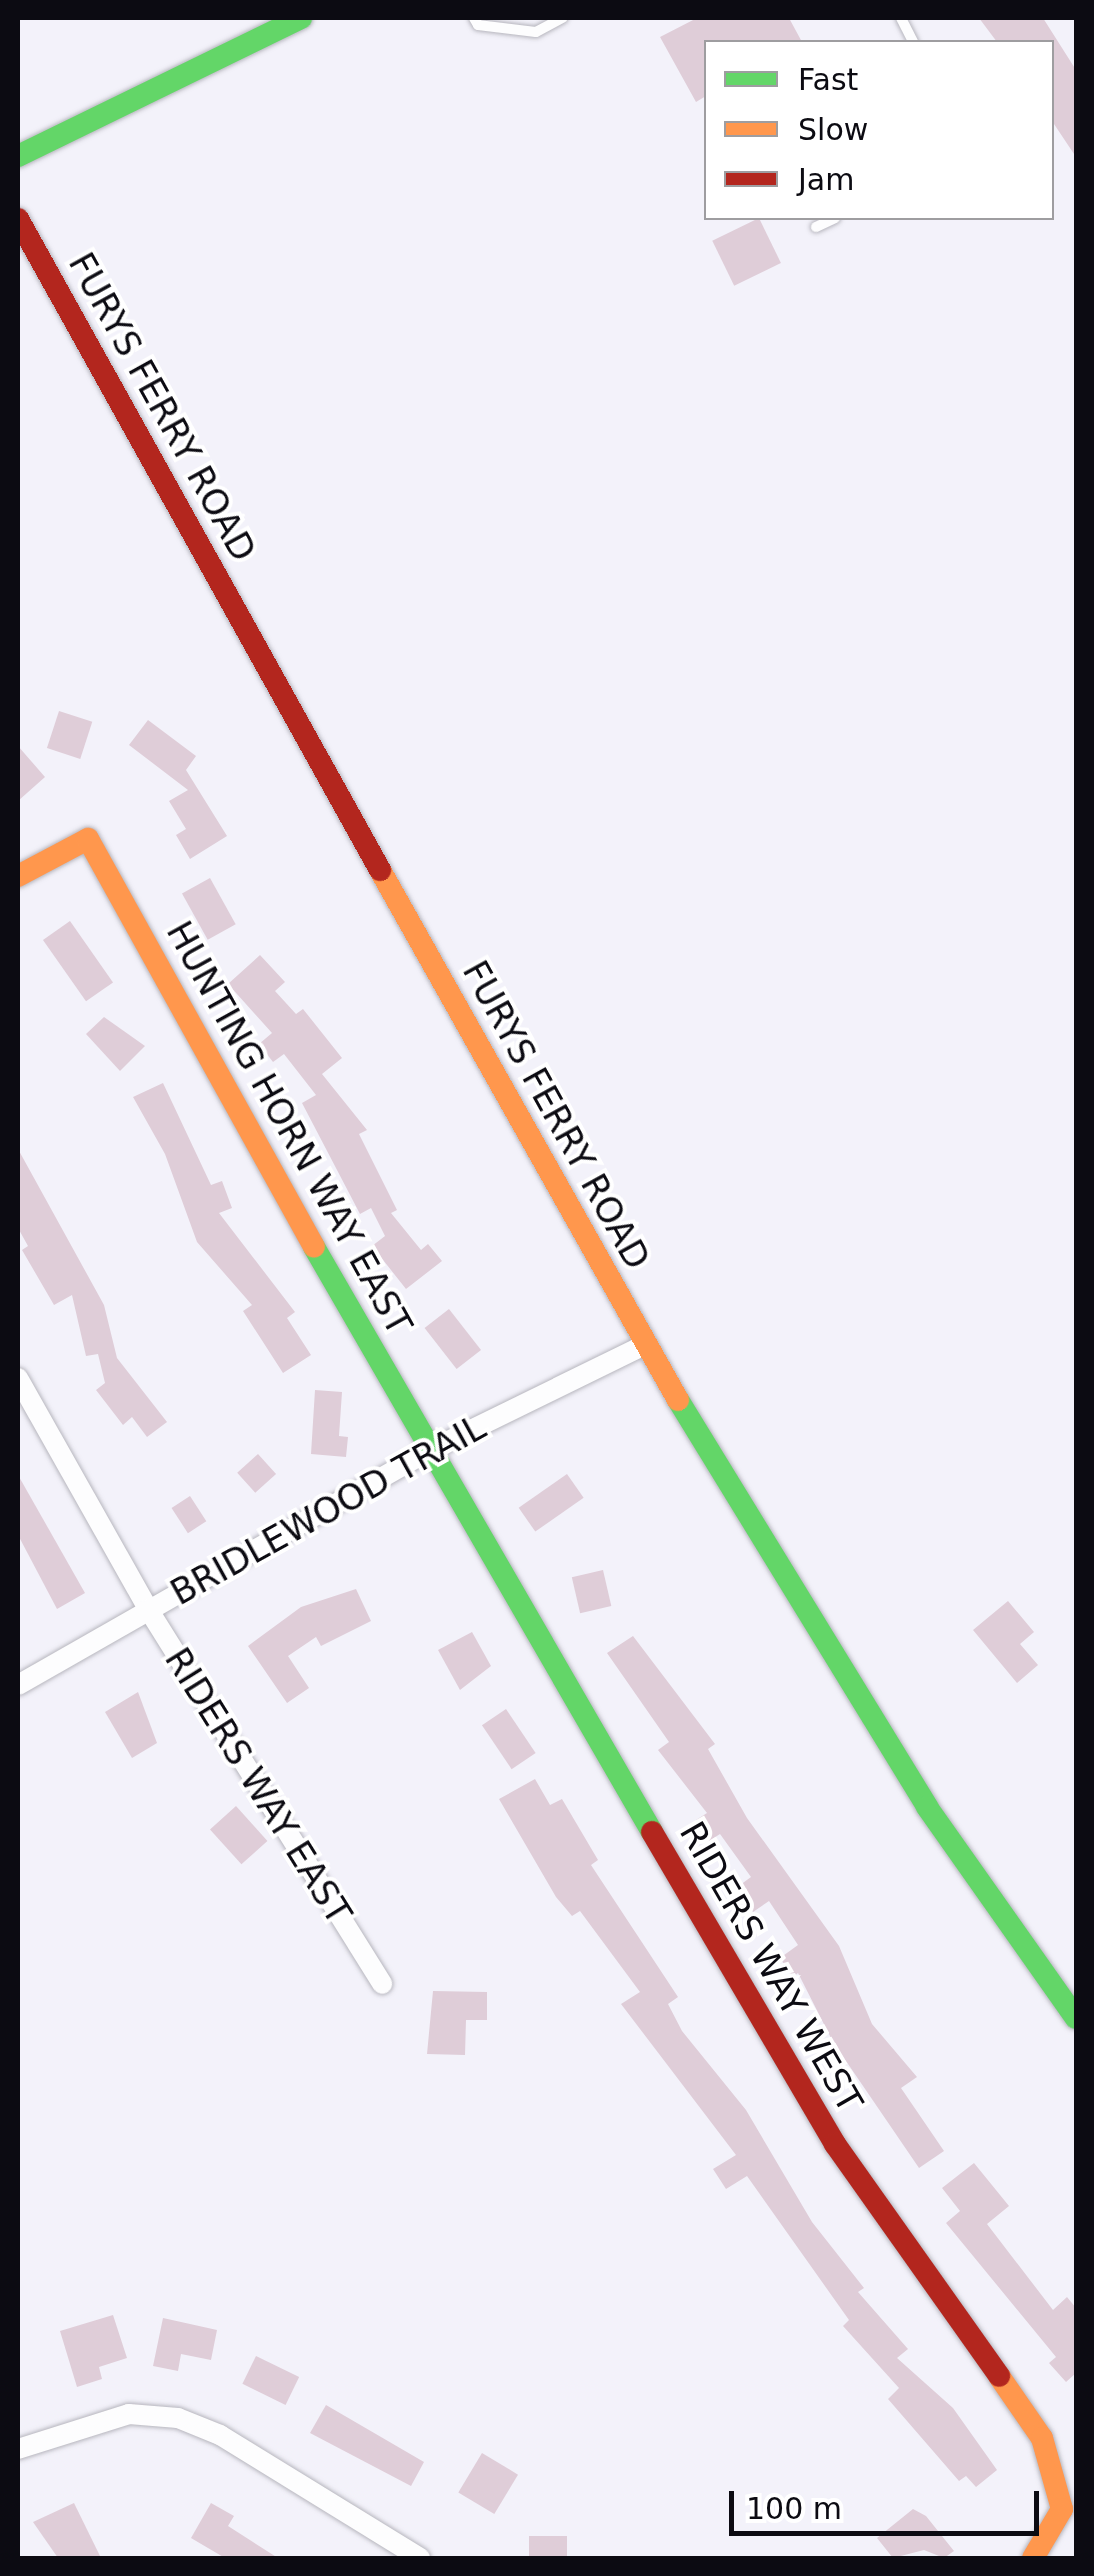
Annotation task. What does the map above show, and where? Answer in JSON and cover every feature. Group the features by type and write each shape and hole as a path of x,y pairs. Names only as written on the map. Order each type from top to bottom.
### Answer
{"street":[{"path":"18,156 301,18"},
{"name":"FURYS FERRY ROAD","path":"18,218 644,1345 926,1808 1076,2018"},
{"name":"HUNTING HORN WAY EAST","path":"18,876 88,839 428,1451"},
{"name":"BRIDLEWOOD TRAIL","path":"18,1685 428,1451 644,1345"},
{"name":"RIDERS WAY EAST","path":"18,1378 148,1609 382,1984"},
{"name":"RIDERS WAY WEST","path":"428,1451 835,2144 1042,2438 1062,2510 1034,2558"},
{"path":"18,2449 129,2414 178,2418 220,2434 420,2558"}],"lane":[{"path":"474,18 536,32 562,18"},
{"path":"816,227 832,220"}],"building":[{"path":"697,18 789,18 801,40 704,40 704,97 696,102 660,37"},
{"path":"979,18 1043,18 1076,70 1076,157 1054,124 1054,40 996,40"},
{"path":"760,220 781,263 734,286 712,241"},
{"path":"59,711 92,722 80,759 47,748"},
{"path":"148,720 196,756 186,770 227,836 190,859 176,835 186,829 169,801 188,790 129,745"},
{"path":"18,746 45,777 18,801"},
{"path":"210,878 236,924 208,940 182,894"},
{"path":"70,921 113,982 86,1001 43,940"},
{"path":"260,955 285,982 275,991 296,1014 303,1009 342,1058 322,1074 367,1130 359,1134 397,1210 391,1213 421,1250 428,1244 442,1261 406,1289 372,1246 385,1236 371,1208 360,1214 302,1103 316,1095 284,1054 273,1062 259,1044 272,1033 228,984"},
{"path":"104,1017 145,1046 120,1071 86,1034"},
{"path":"163,1083 211,1185 222,1181 232,1208 219,1213 295,1312 287,1318 311,1355 283,1373 243,1311 252,1305 197,1242 165,1154 133,1097"},
{"path":"18,1149 104,1305 117,1358 167,1422 147,1437 132,1417 123,1425 96,1390 105,1383 98,1354 86,1356 72,1295 54,1305 22,1250 28,1246 18,1228"},
{"path":"449,1309 481,1350 457,1369 425,1328"},
{"path":"315,1390 342,1392 339,1436 348,1437 346,1457 311,1454"},
{"path":"258,1454 276,1474 255,1493 237,1473"},
{"path":"567,1474 584,1498 535,1532 519,1508"},
{"path":"18,1475 85,1593 57,1609 18,1535"},
{"path":"190,1496 206,1521 188,1533 172,1508"},
{"path":"603,1570 611,1606 580,1613 572,1577"},
{"path":"356,1589 371,1621 321,1646 316,1637 288,1656 309,1688 287,1703 248,1646 301,1607"},
{"path":"1008,1601 1034,1632 1020,1644 1038,1665 1017,1683 973,1630"},
{"path":"472,1632 491,1666 460,1690 438,1650"},
{"path":"633,1636 715,1744 708,1749 747,1818 839,1946 872,2024 917,2077 901,2088 944,2151 919,2168 833,2042 798,1973 793,1977 780,1958 798,1945 769,1901 753,1912 736,1888 751,1877 720,1834 709,1841 696,1820 707,1813 658,1750 669,1742 607,1653"},
{"path":"138,1692 157,1743 132,1758 105,1712"},
{"path":"506,1709 536,1753 512,1769 482,1725"},
{"path":"535,1779 550,1805 562,1799 598,1860 591,1865 678,1997 668,2004 682,2031 746,2110 812,2222 864,2288 858,2292 908,2349 897,2358 953,2408 997,2470 976,2487 966,2476 959,2481 888,2399 899,2388 843,2326 849,2320 747,2176 726,2189 713,2169 736,2155 621,2004 640,1992 580,1911 572,1916 556,1897 499,1799"},
{"path":"236,1806 267,1841 241,1864 210,1829"},
{"path":"433,1991 487,1992 487,2020 466,2020 465,2055 427,2054"},
{"path":"974,2163 1009,2206 987,2224 1053,2310 1067,2297 1076,2308 1076,2373 1066,2382 1049,2363 1056,2357 946,2223 960,2211 942,2188"},
{"path":"113,2315 127,2358 99,2367 102,2379 77,2387 60,2331"},
{"path":"163,2318 217,2330 211,2360 181,2354 178,2371 153,2366"},
{"path":"256,2356 299,2377 286,2405 242,2384"},
{"path":"326,2405 424,2462 411,2486 310,2433"},
{"path":"482,2453 518,2475 494,2514 458,2492"},
{"path":"74,2503 101,2558 58,2558 33,2522"},
{"path":"211,2503 234,2516 228,2526 278,2558 225,2558 191,2538"},
{"path":"913,2509 926,2516 954,2551 944,2558 924,2550 893,2558 877,2538"},
{"path":"529,2536 567,2536 567,2558 529,2558"}],"traffic: fast":[{"path":"18,156 301,18"},
{"path":"314,1247 652,1832"},
{"path":"678,1400 927,1807 1076,2018"}],"traffic: slow":[{"path":"18,876 88,839 314,1247"},
{"path":"380,870 678,1400"},
{"path":"999,2376 1042,2438 1062,2509 1033,2558"}],"traffic: jam":[{"path":"18,219 380,870"},
{"path":"652,1832 835,2144 999,2376"}]}
